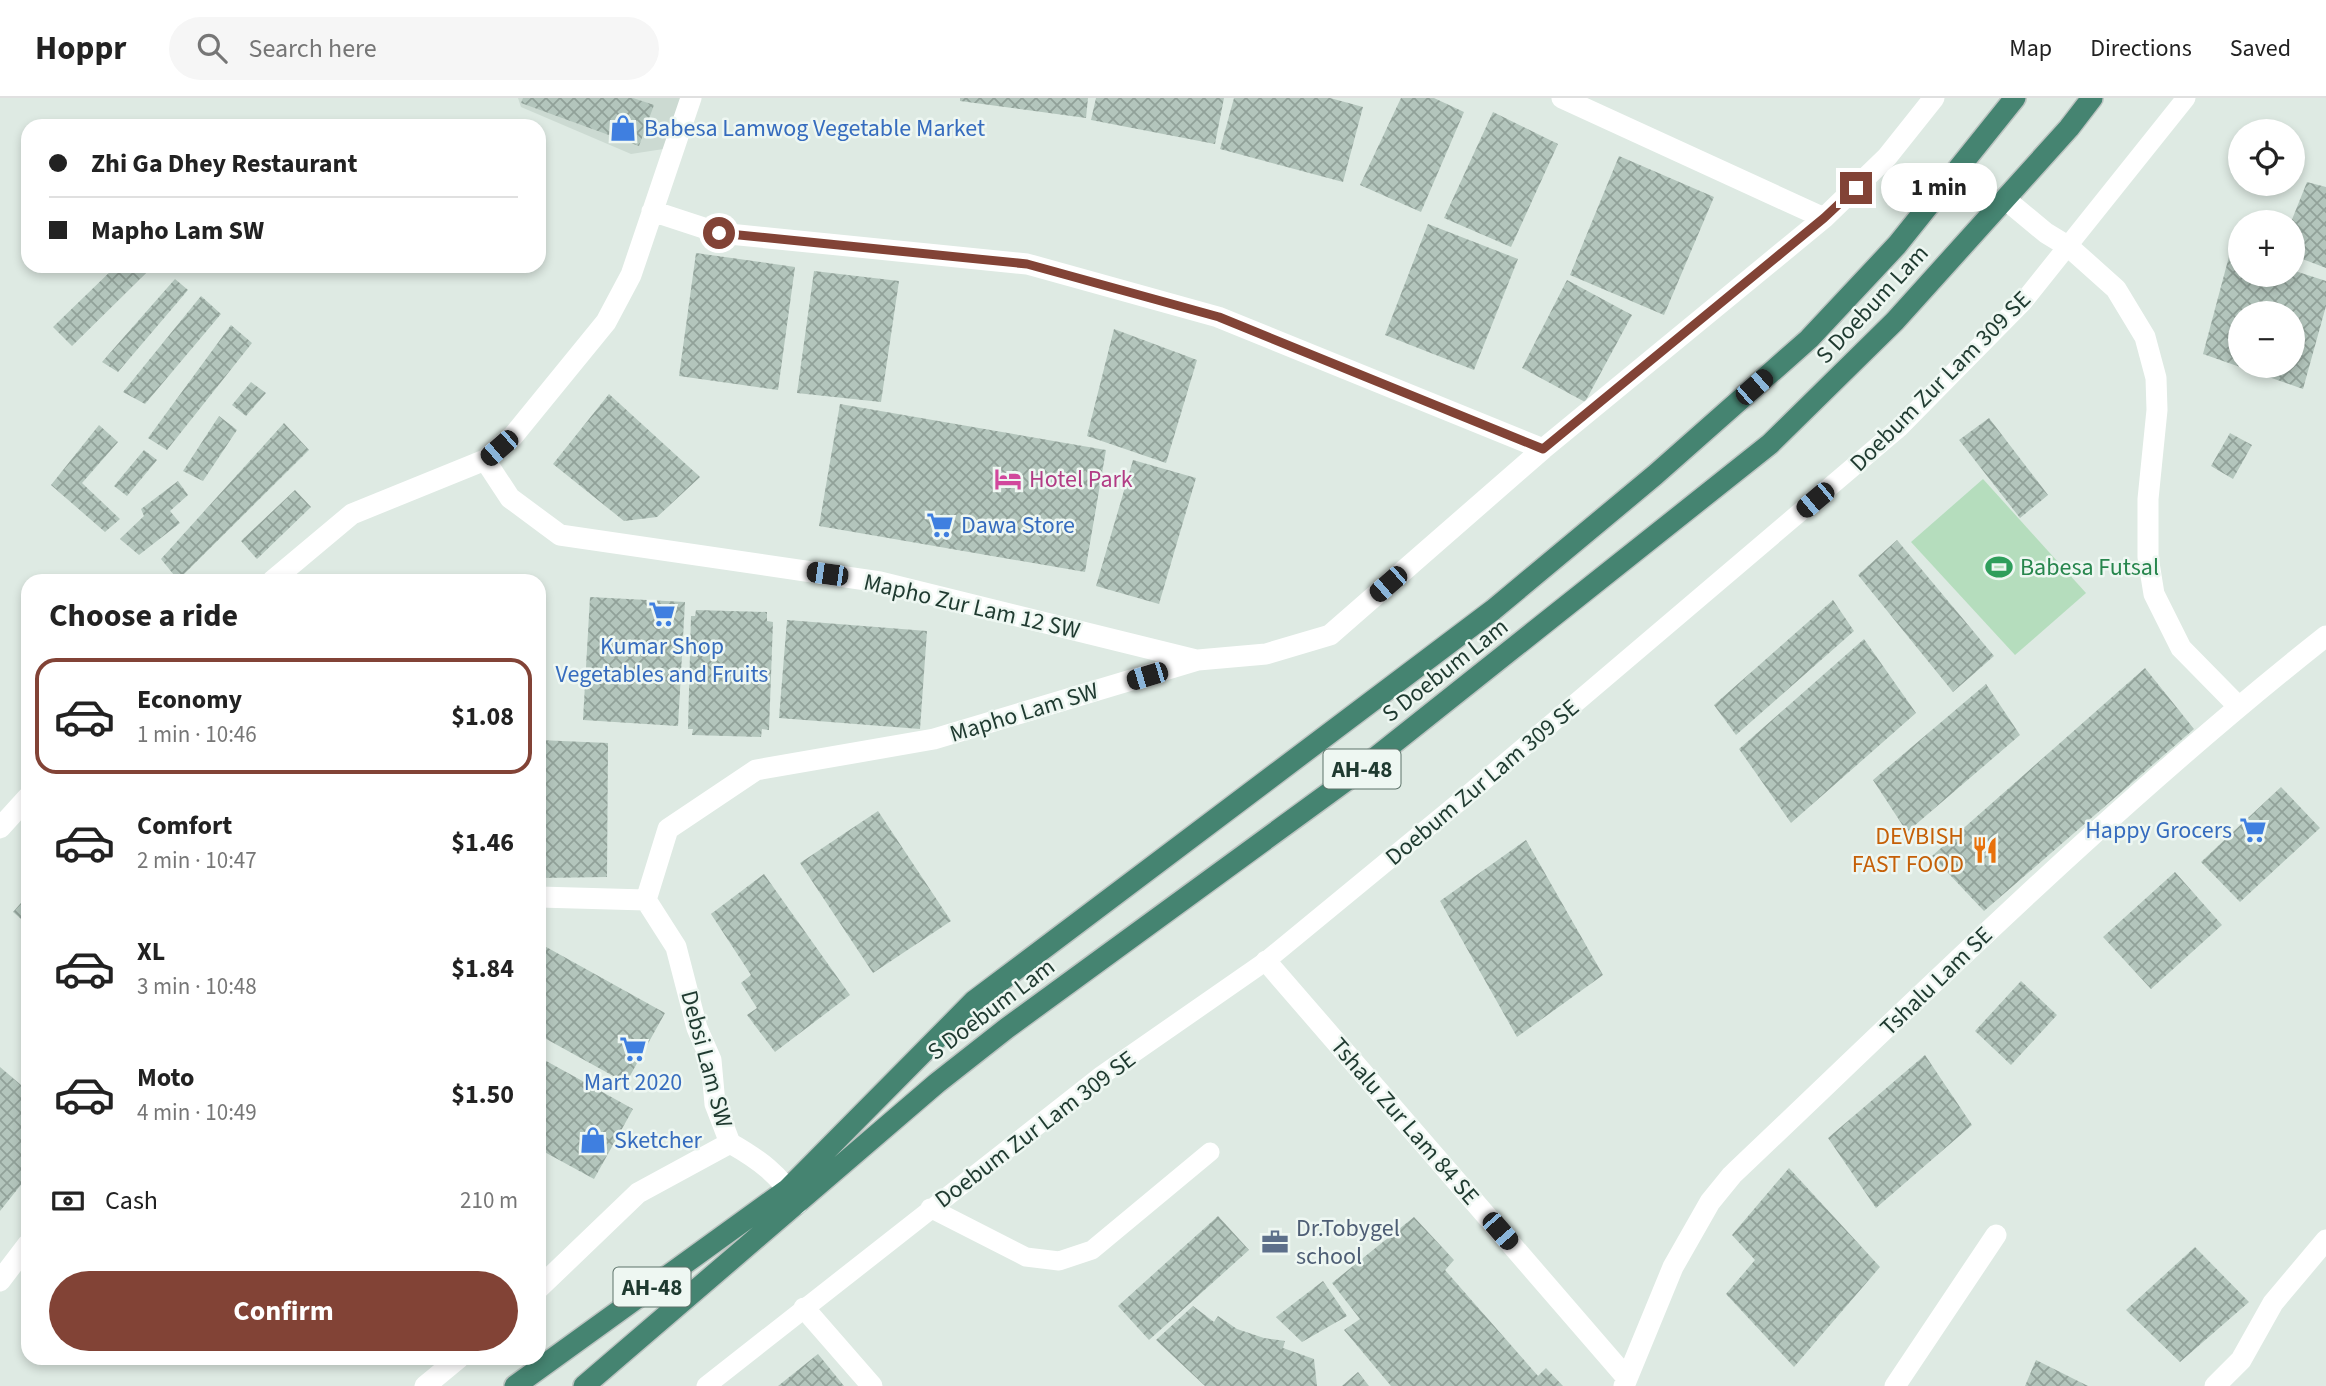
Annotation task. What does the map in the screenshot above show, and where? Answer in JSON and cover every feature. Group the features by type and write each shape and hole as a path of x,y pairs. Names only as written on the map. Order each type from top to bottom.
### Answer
{"highway":[{"name":"S Doebum Lam","path":"546,1365 793,1197 974,1001 1493,610 1644,484 1809,340 1897,245 2015,98"},
{"name":"S Doebum Lam","path":"584,1386 793,1197 1007,1028 1351,777 1770,444 1895,321 2092,98"},
{"name":"S Doebum Lam","path":"515,1386 546,1365"}],"street":[{"path":"280,574 352,514 485,460 513,436 606,322 631,275 691,98"},
{"path":"1562,98 1824,218"},
{"name":"Mapho Lam SW","path":"646,900 668,829 756,770 934,739 1198,660 1266,654 1330,635 1543,449 1824,218 1887,157 1934,98"},
{"path":"2005,199 2046,233 2069,247 2116,289 2146,337 2156,378 2157,410 2148,499 2148,557 2154,594 2181,648 2238,706"},
{"path":"652,211 719,233 1027,264 1219,317 1543,449"},
{"name":"Mapho Zur Lam 12 SW","path":"485,460 510,498 560,535 880,582 1198,660"},
{"name":"Tshalu Lam SE","path":"1625,1382 1678,1258 1710,1202 1732,1175 2030,892 2238,706 2326,636"},
{"path":"0,828 21,805"},
{"path":"546,897 646,900"},
{"name":"Debsi Lam SW","path":"646,900 676,947 697,1028 711,1059 715,1104 730,1143"},
{"name":"Tshalu Zur Lam 84 SE","path":"1266,961 1625,1382"},
{"path":"546,1281 638,1193 730,1143 762,1162 793,1197"},
{"path":"1895,1386 1996,1235"},
{"path":"2216,1386 2241,1360 2273,1303 2326,1240"},
{"path":"0,1281 21,1253"},
{"path":"804,1308 872,1386"},
{"path":"425,1386 450,1365"}],"lane":[{"name":"Doebum Zur Lam 309 SE","path":"706,1386 1102,1075 1266,961 1458,803 1899,428 2023,302 2186,98"},
{"path":"930,1208 1026,1257 1059,1261 1092,1250 1210,1152"}],"shaded area":[{"name":"Babesa Lamwog Vegetable Market","path":"518,98 687,98 670,148 631,154 521,107"}],"green space":[{"name":"Babesa Futsal","path":"1983,479 2086,593 2015,655 1911,542"}],"building":[{"path":"523,98 633,98 654,105 639,146 521,103"},
{"path":"960,98 1088,98 1086,118 960,101"},
{"path":"1096,98 1224,98 1215,144 1091,120"},
{"path":"1234,98 1330,98 1363,107 1343,182 1220,149"},
{"path":"1401,98 1434,98 1464,112 1421,212 1360,185"},
{"path":"1493,112 1558,144 1511,247 1444,218"},
{"path":"1619,156 1714,197 1664,315 1570,275"},
{"path":"2307,182 2326,187 2326,268 2305,260 2305,210 2296,210 2301,196 2305,196"},
{"path":"1428,224 1518,259 1474,370 1385,335"},
{"path":"696,253 795,267 778,390 679,376"},
{"path":"2228,260 2228,287 2305,287 2305,274 2326,281 2326,306 2303,389 2272,378 2305,378 2305,301 2228,301 2228,363 2203,354"},
{"path":"814,271 899,281 881,402 797,393"},
{"path":"109,273 146,273 72,346 53,327"},
{"path":"175,279 188,290 118,372 102,362"},
{"path":"1567,280 1632,315 1585,402 1522,368"},
{"path":"201,296 221,314 145,404 123,392"},
{"path":"231,325 252,343 167,450 148,438"},
{"path":"1114,329 1197,360 1166,463 1087,436"},
{"path":"251,382 266,393 246,416 232,405"},
{"path":"609,394 700,477 657,517 624,521 553,464"},
{"path":"840,404 1106,450 1085,572 819,526"},
{"path":"219,416 237,430 203,481 183,471"},
{"path":"1989,418 2048,495 2020,518 1959,440"},
{"path":"284,423 309,450 184,574 173,574 161,559"},
{"path":"99,425 118,442 82,483 120,519 105,532 51,485"},
{"path":"2230,433 2252,445 2233,479 2211,466"},
{"path":"144,450 157,460 127,496 114,486"},
{"path":"1133,460 1196,478 1159,604 1096,586"},
{"path":"178,481 188,495 170,511 180,523 139,555 120,539 144,516 141,509"},
{"path":"295,490 311,507 257,559 241,541"},
{"path":"1897,540 1994,656 1953,692 1858,575"},
{"path":"590,597 685,602 678,726 583,720"},
{"path":"1833,600 1854,631 1736,735 1714,705"},
{"path":"696,610 767,612 767,621 773,622 769,730 762,729 761,737 692,735 693,729 688,729 691,616 695,616"},
{"path":"787,620 927,631 920,729 779,718"},
{"path":"1864,639 1916,713 1791,823 1739,749"},
{"path":"2145,668 2194,729 1984,911 1932,856"},
{"path":"1986,684 2020,735 1907,832 1873,780"},
{"path":"546,740 608,743 607,877 546,878"},
{"path":"2281,787 2320,828 2240,902 2201,862"},
{"path":"878,811 951,921 873,973 800,863"},
{"path":"1526,840 1603,975 1517,1037 1440,901"},
{"path":"2175,872 2222,925 2151,989 2103,937"},
{"path":"764,874 850,995 775,1052 747,1015 757,1008 741,983 751,975 711,914"},
{"path":"21,903 21,919 13,912"},
{"path":"546,947 665,1013 626,1083 546,1039"},
{"path":"2021,981 2057,1015 2011,1065 1975,1031"},
{"path":"1925,1055 1972,1125 1876,1208 1828,1138"},
{"path":"546,1061 633,1109 594,1179 546,1153"},
{"path":"0,1067 21,1085 21,1185 0,1211"},
{"path":"1789,1168 1880,1267 1794,1367 1726,1294 1755,1260 1732,1235"},
{"path":"1218,1216 1249,1250 1149,1340 1118,1306"},
{"path":"1414,1217 1454,1260 1445,1270 1538,1376 1546,1368 1563,1386 1391,1386 1344,1330 1360,1319 1332,1283"},
{"path":"2195,1247 2249,1302 2180,1362 2126,1310"},
{"path":"1323,1281 1347,1316 1302,1342 1276,1317"},
{"path":"1193,1306 1214,1322 1218,1316 1237,1329 1264,1338 1285,1341 1283,1348 1314,1359 1317,1386 1205,1386 1156,1340"},
{"path":"818,1354 844,1386 778,1386"},
{"path":"2036,1360 2088,1386 2025,1386"},
{"path":"1358,1372 1369,1386 1342,1386"}],"place":[{"name":"Babesa Lamwog Vegetable Market","path":"623,128"},
{"name":"Hotel Park","path":"1008,479"},
{"name":"Dawa Store","path":"940,525"},
{"name":"Babesa Futsal","path":"1999,567"},
{"name":"Kumar Shop Vegetables and Fruits","path":"662,614"},
{"name":"Happy Grocers","path":"2253,830"},
{"name":"DEVBISH FAST FOOD","path":"1985,850"},
{"name":"Mart 2020","path":"633,1049"},
{"name":"Sketcher","path":"593,1140"},
{"name":"Dr.Tobygel school","path":"1275,1242"}],"route":[{"path":"719,233 1027,264 1219,317 1543,449 1824,218 1856,188"}]}
